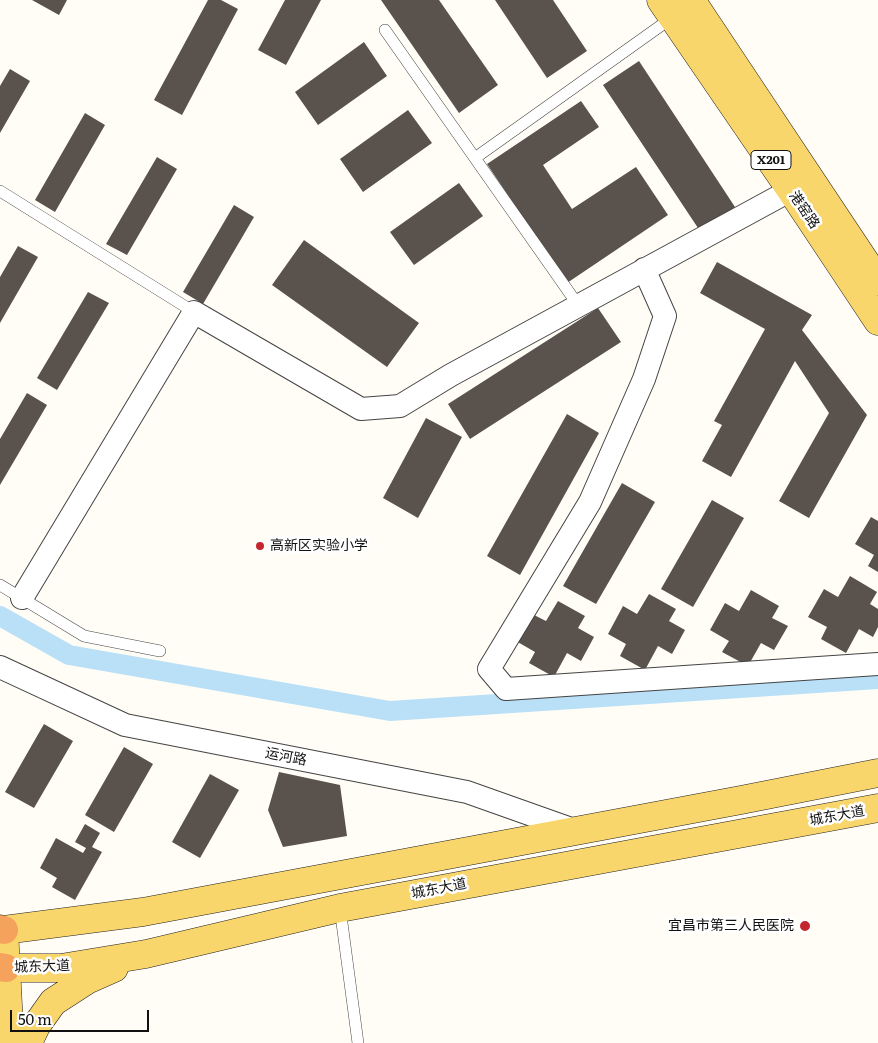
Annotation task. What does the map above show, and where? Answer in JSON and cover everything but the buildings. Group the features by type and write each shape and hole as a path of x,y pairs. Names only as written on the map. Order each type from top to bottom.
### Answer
{"main road":[{"name":"港窑路","path":"675,6 791,190 878,322"},
{"name":"港窑路","path":"675,6 878,281"},
{"path":"10,1043 3,967 2,930 143,912 878,773"},
{"name":"城东大道","path":"3,967 61,968 146,954 340,908 878,808"},
{"path":"28,1043 36,1026 53,1002 87,980 146,954"}],"street":[{"path":"22,598 194,312 361,409 400,406 451,375 791,190"},
{"path":"644,270 665,316 644,380 590,502 488,670 506,689 878,664"},
{"name":"运河路","path":"0,667 125,725 468,792 577,831"}],"lane":[{"path":"475,158 675,6"},
{"path":"385,30 578,305"},
{"path":"0,191 194,312"},
{"path":"0,586 84,636 160,651"},
{"path":"340,908 358,1043"}],"waterway":[{"path":"0,616 69,655 390,711 878,679"}],"place":[{"name":"高新区实验小学","path":"260,546"},
{"name":"宜昌市第三人民医院","path":"805,926"}]}
